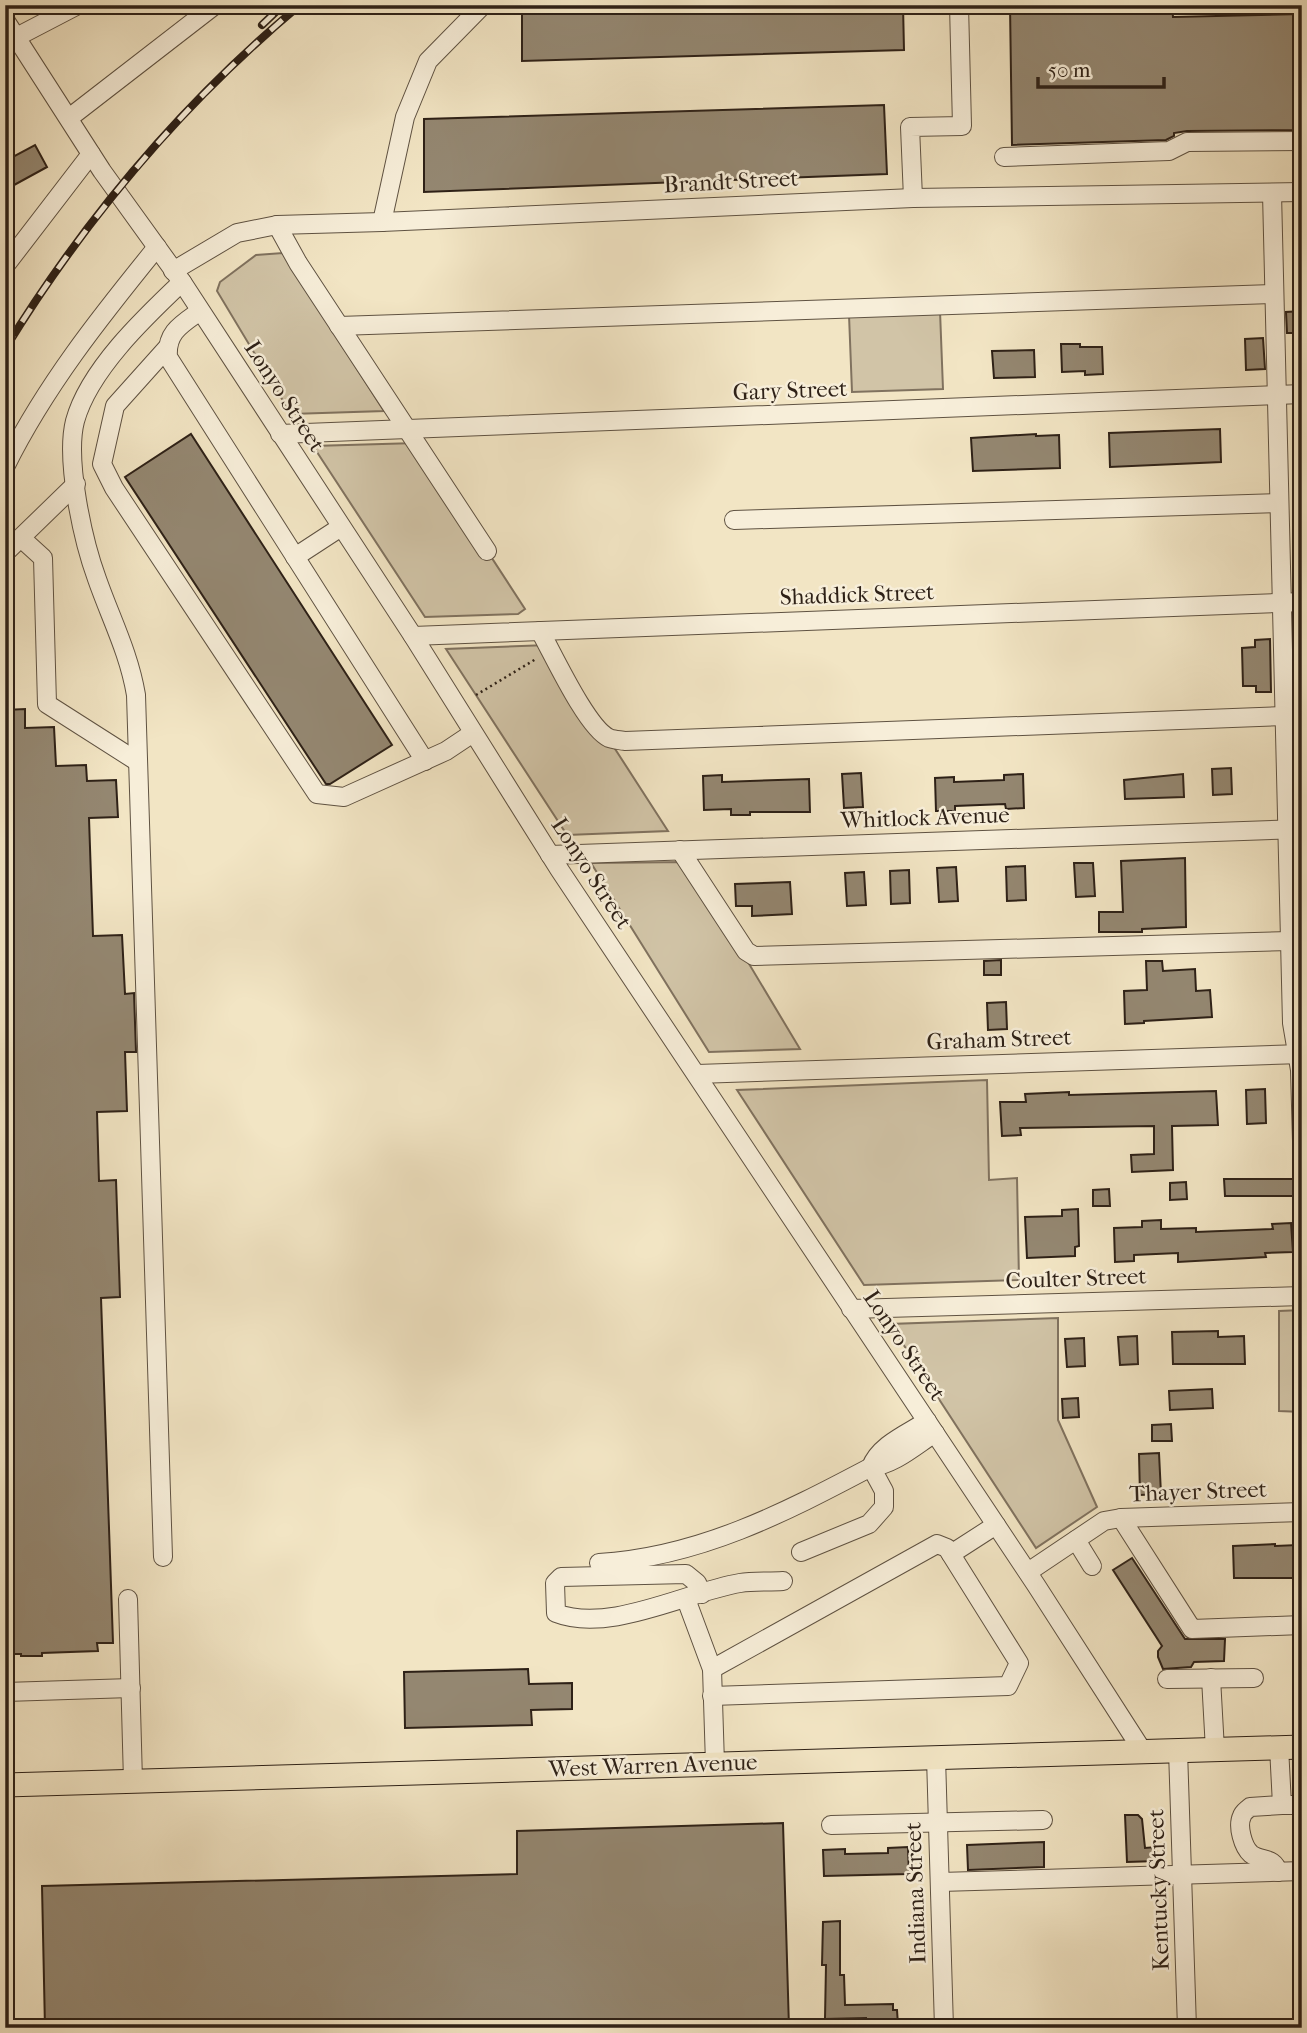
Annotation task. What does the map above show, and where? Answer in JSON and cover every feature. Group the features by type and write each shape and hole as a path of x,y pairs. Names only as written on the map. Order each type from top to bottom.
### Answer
{"main road":[{"name":"West Warren Avenue","path":"5,1786 1291,1747"}],"street":[{"path":"11,40 78,5"},
{"path":"69,118 215,5"},
{"path":"383,222 405,117 428,61 484,5"},
{"path":"913,198 910,127 962,125 958,5"},
{"name":"Lonyo Street","path":"5,20 11,40 69,118 91,154 177,276 413,636 550,855 1028,1572 1142,1751"},
{"path":"1004,157 1169,151 1187,142 1302,141"},
{"path":"5,266 91,154"},
{"name":"Brandt Street","path":"163,1557 136,695 131,665 91,564 76,484 72,439 80,407 109,359 177,276 237,233 277,225 913,198 1302,192"},
{"path":"1272,193 1285,716 1295,829 1290,941 1292,1023 1299,1054 1302,1141"},
{"path":"277,225 298,263 487,551"},
{"path":"5,467 38,409 83,340 157,247"},
{"path":"339,326 1274,294"},
{"path":"200,311 173,332 167,348 115,406 102,464 114,488 317,794 344,797 446,751 473,733"},
{"path":"83,340 109,359"},
{"path":"167,348 168,357 425,761"},
{"name":"Gary Street","path":"280,434 1302,394"},
{"path":"5,551 76,484"},
{"path":"734,520 1279,503"},
{"path":"295,557 341,527"},
{"path":"21,538 43,558 47,704 138,762"},
{"name":"Shaddick Street","path":"413,636 1302,602"},
{"path":"540,631 587,714 601,732 610,738 625,741 1285,716"},
{"name":"Whitlock Avenue","path":"550,855 1295,829"},
{"path":"680,850 746,951 754,956 1290,941"},
{"name":"Graham Street","path":"697,1074 1299,1054"},
{"name":"Coulter Street","path":"851,1309 1302,1296"},
{"path":"599,1563 631,1561 740,1531 871,1467 874,1458 884,1448 931,1427"},
{"path":"802,1552 869,1524 884,1507 884,1491 871,1467"},
{"name":"Thayer Street","path":"1028,1572 1104,1521 1121,1518 1302,1512"},
{"path":"1121,1518 1192,1629 1302,1625"},
{"path":"951,1554 996,1525"},
{"path":"1076,1540 1092,1566"},
{"path":"712,1669 937,1544 947,1548 1019,1663 1008,1686 712,1696"},
{"path":"715,1764 712,1669 694,1597 697,1583 686,1574 561,1577 555,1583 556,1613 568,1618 604,1617 662,1606 694,1597 740,1583 783,1581"},
{"path":"128,1599 133,1782"},
{"path":"1211,1678 1215,1750"},
{"path":"1167,1679 1254,1678"},
{"path":"5,1692 131,1688"},
{"path":"1282,1805 1291,1747"},
{"name":"Kentucky Street","path":"1178,1751 1187,2028"},
{"name":"Indiana Street","path":"936,1757 944,2028"},
{"path":"1278,1872 1271,1861 1254,1857 1246,1849 1240,1831 1241,1816 1250,1807 1302,1805"},
{"path":"831,1825 1043,1820"},
{"path":"940,1882 1302,1871"}],"path":[{"path":"476,695 551,651"}],"shaded area":[{"path":"283,253 384,411 291,414 217,291 220,282 256,255"},
{"path":"940,311 943,389 852,392 849,315"},
{"path":"417,443 525,609 518,614 425,617 313,446"},
{"path":"548,645 668,831 567,835 446,649"},
{"path":"1302,754 1302,809 1295,809 1292,755"},
{"path":"1296,842 1302,842 1302,948 1299,948"},
{"path":"688,862 800,1049 709,1052 591,863"},
{"path":"987,1080 989,1180 1017,1178 1019,1280 864,1285 737,1090"},
{"path":"1302,1310 1302,1412 1279,1411 1279,1311"},
{"path":"1058,1318 1058,1420 1097,1507 1036,1548 890,1324"}],"building":[{"path":"522,5 903,5 904,50 522,61"},
{"path":"1010,5 1172,5 1173,17 1302,14 1302,130 1187,131 1174,133 1174,136 1166,140 1012,145"},
{"path":"884,105 887,174 424,192 424,119"},
{"path":"35,145 47,167 5,190 5,161"},
{"path":"1302,311 1302,333 1287,333 1286,312"},
{"path":"1263,338 1265,369 1246,370 1245,339"},
{"path":"1061,344 1102,347 1103,374 1085,375 1085,371 1062,372"},
{"path":"1034,350 1035,377 994,378 992,351"},
{"path":"1220,429 1221,462 1110,467 1109,433"},
{"path":"191,434 392,745 330,784 326,784 125,477"},
{"path":"1059,435 1060,468 973,471 971,438"},
{"path":"1270,639 1271,692 1256,692 1256,686 1243,686 1242,648 1255,647 1255,640"},
{"path":"25,709 25,728 54,727 56,766 86,765 87,781 116,780 118,817 89,818 93,936 122,935 125,994 134,993 136,1052 125,1052 127,1111 97,1112 99,1181 116,1180 120,1297 101,1298 113,1643 97,1643 98,1651 42,1653 42,1656 5,1654 5,710"},
{"path":"1231,768 1232,794 1213,795 1212,769"},
{"path":"861,773 863,807 844,808 842,774"},
{"path":"1023,774 1024,808 1006,809 1005,804 955,806 955,811 936,811 935,778 954,777 954,782 1004,780 1004,775"},
{"path":"1183,774 1184,797 1125,799 1124,780"},
{"path":"722,775 722,782 809,779 810,812 750,812 750,815 731,815 731,809 704,810 703,776"},
{"path":"1185,858 1186,927 1142,929 1142,932 1099,932 1099,912 1123,912 1121,861"},
{"path":"1074,863 1093,863 1095,896 1076,897"},
{"path":"1025,866 1026,900 1007,901 1006,867"},
{"path":"956,867 958,901 939,902 937,868"},
{"path":"909,870 910,903 891,904 890,871"},
{"path":"864,872 866,905 847,906 845,873"},
{"path":"790,882 792,914 752,916 752,906 736,906 735,884"},
{"path":"1001,960 1001,975 984,975 984,961"},
{"path":"1146,961 1162,961 1163,971 1195,969 1196,991 1210,990 1212,1017 1125,1024 1124,991 1147,990"},
{"path":"1006,1002 1007,1029 988,1030 987,1003"},
{"path":"1265,1089 1266,1123 1247,1124 1246,1090"},
{"path":"1216,1091 1218,1125 1172,1126 1173,1170 1132,1172 1131,1155 1154,1154 1154,1126 1020,1128 1021,1135 1002,1136 1000,1102 1026,1102 1025,1094"},
{"path":"1224,1179 1293,1179 1294,1196 1225,1196"},
{"path":"1186,1182 1187,1199 1170,1200 1170,1183"},
{"path":"1109,1189 1110,1206 1093,1206 1093,1190"},
{"path":"1078,1209 1079,1246 1075,1247 1075,1256 1027,1258 1025,1217 1062,1216 1062,1210"},
{"path":"1161,1220 1161,1229 1196,1228 1196,1232 1273,1229 1272,1224 1291,1223 1293,1252 1265,1253 1266,1257 1178,1262 1178,1253 1134,1255 1134,1261 1115,1262 1114,1228 1142,1227 1142,1221"},
{"path":"1218,1331 1218,1337 1244,1336 1245,1364 1173,1364 1172,1332"},
{"path":"1137,1336 1138,1364 1120,1365 1118,1337"},
{"path":"1084,1338 1085,1366 1067,1367 1065,1339"},
{"path":"1212,1389 1213,1408 1170,1410 1169,1391"},
{"path":"1078,1398 1079,1417 1063,1418 1062,1399"},
{"path":"1171,1424 1172,1441 1152,1441 1152,1425"},
{"path":"1159,1453 1161,1494 1140,1495 1139,1454"},
{"path":"1298,1545 1299,1578 1234,1578 1233,1546"},
{"path":"1132,1558 1185,1639 1225,1639 1224,1661 1194,1662 1191,1667 1163,1669 1158,1657 1162,1646 1113,1570"},
{"path":"528,1669 529,1684 572,1683 572,1709 531,1710 532,1725 405,1728 404,1672"},
{"path":"1125,1815 1138,1815 1142,1819 1145,1848 1156,1847 1157,1861 1127,1862"},
{"path":"783,1823 789,2028 45,2028 42,1886 517,1874 517,1831"},
{"path":"1044,1842 1044,1867 968,1870 967,1845"},
{"path":"908,1847 909,1874 824,1876 823,1850 845,1849 845,1854 888,1853 888,1848"},
{"path":"840,1921 840,1975 844,1975 845,2005 893,2004 893,2010 897,2010 898,2025 866,2025 866,2018 825,2019 826,1965 822,1965 823,1922"}],"railway":[{"path":"262,25 283,5"},
{"path":"5,349 68,254 139,165 216,82 300,5"}]}
